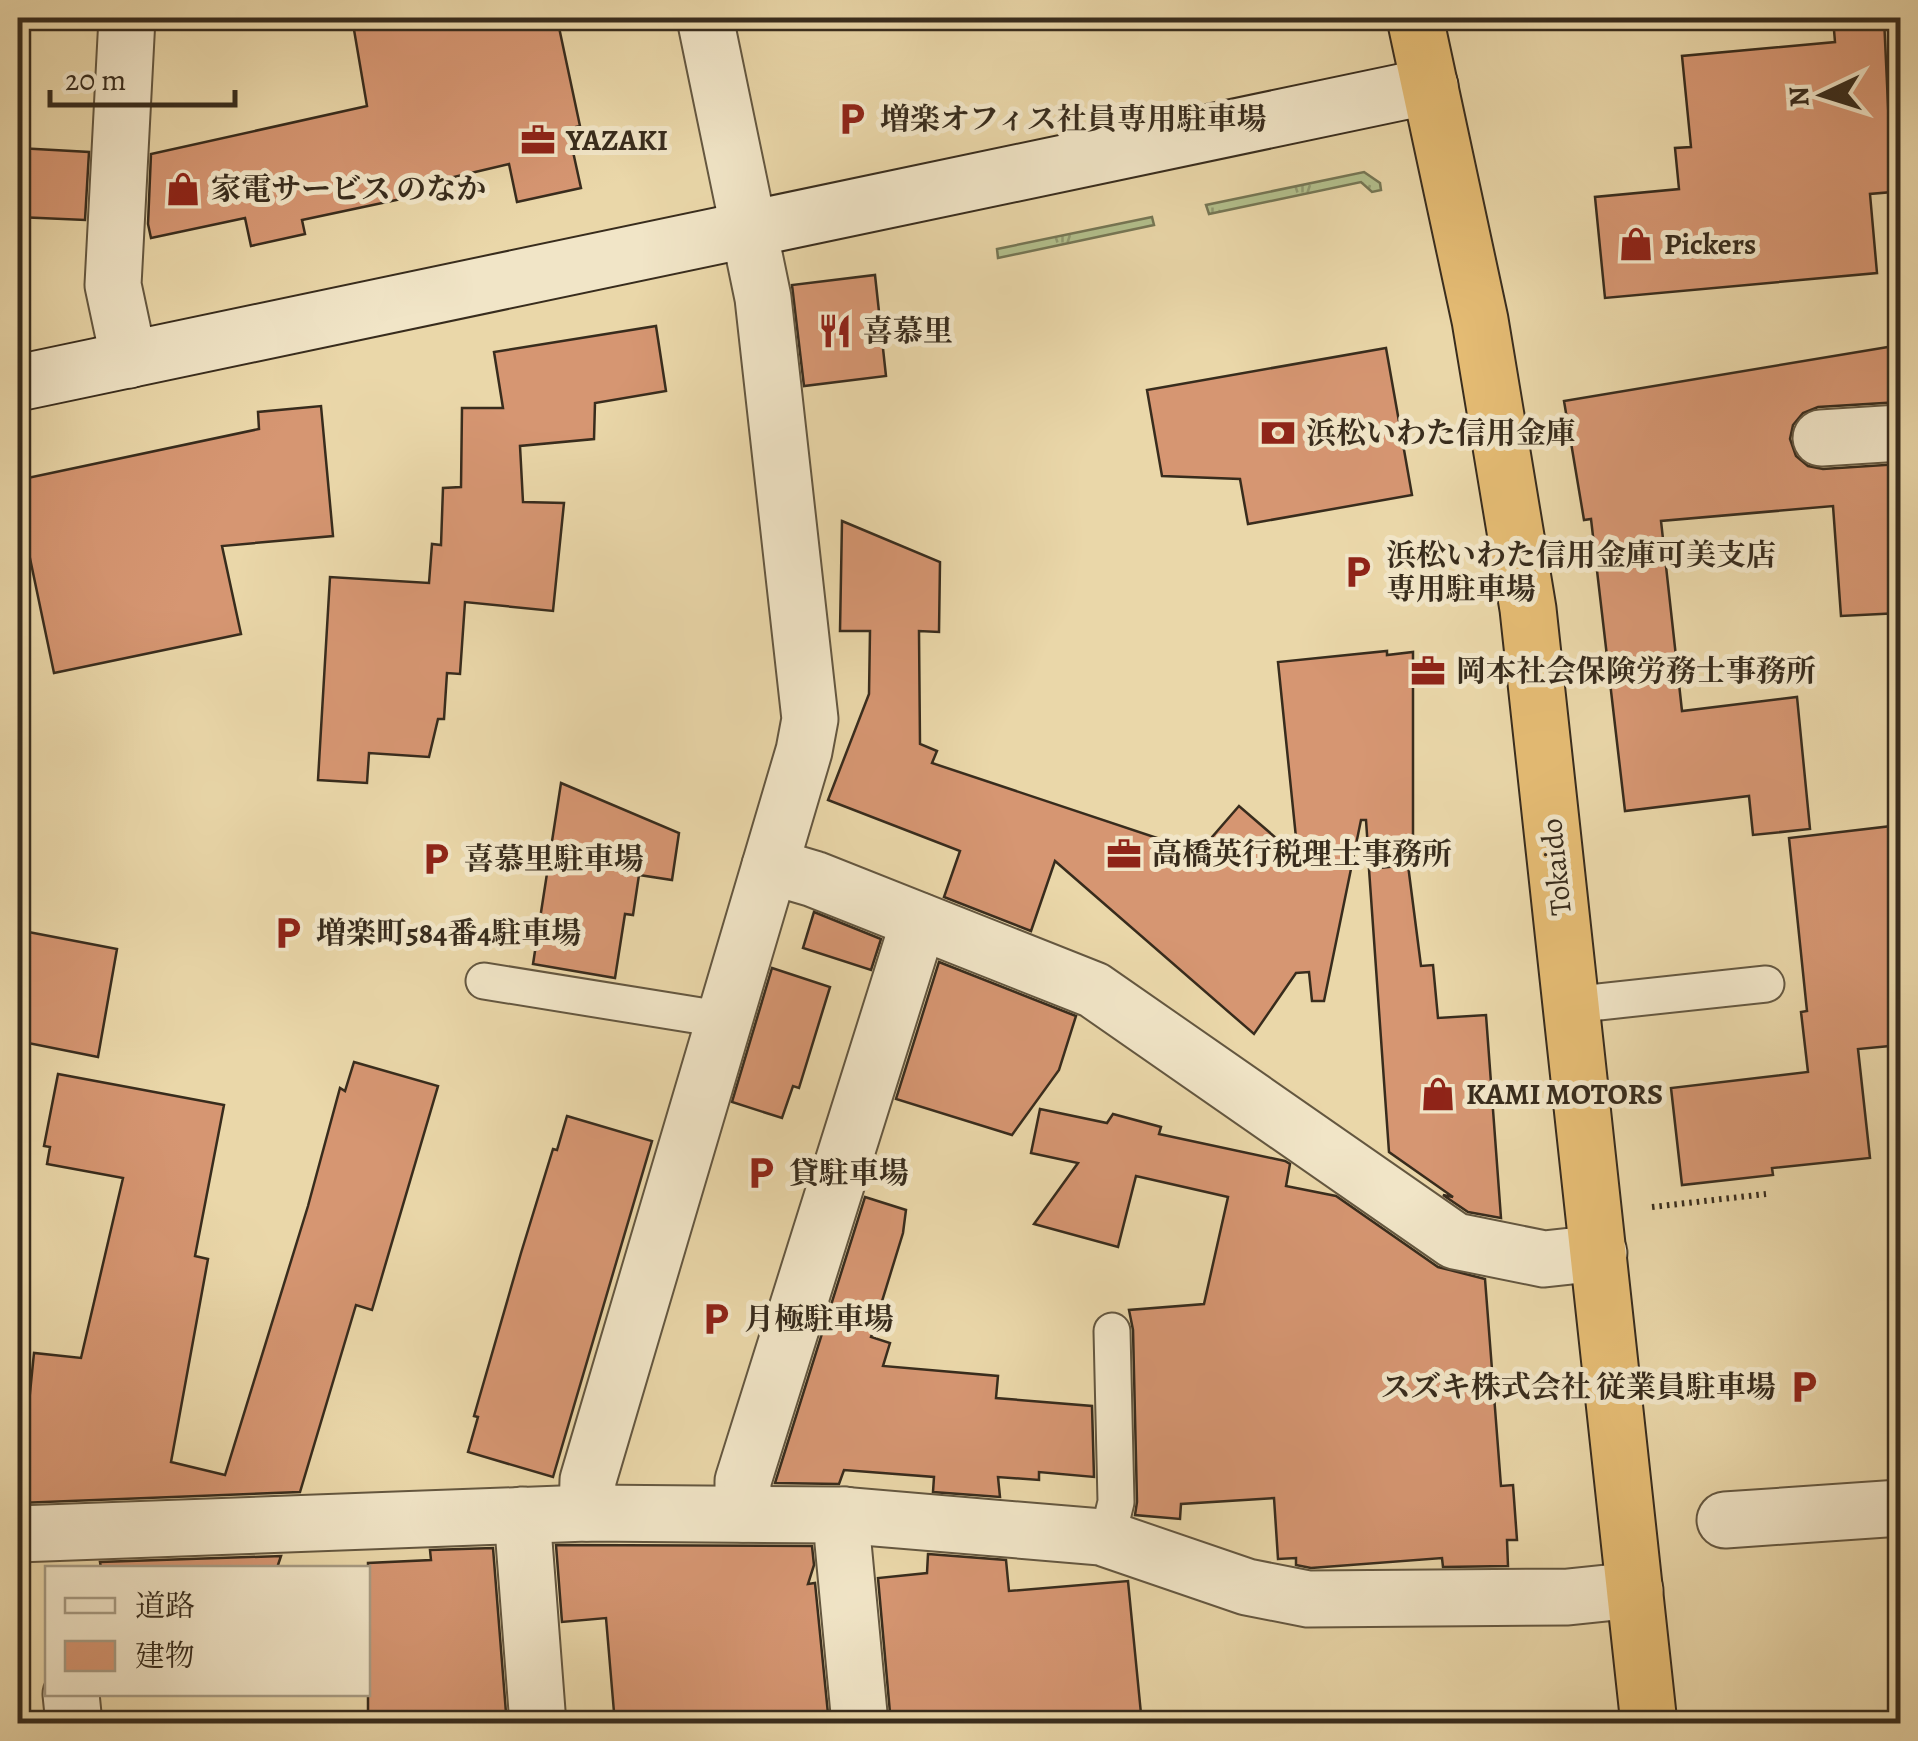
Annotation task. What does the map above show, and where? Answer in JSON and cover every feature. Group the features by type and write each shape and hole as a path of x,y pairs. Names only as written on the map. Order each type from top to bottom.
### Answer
{"highway":[{"name":"Tokaido","path":"1415,18 1476,301 1528,609 1649,1724"}],"street":[{"path":"127,18 113,285 128,360"},
{"path":"588,1513 588,1480 804,751 810,719 763,298 705,18"},
{"path":"18,383 1430,86"},
{"path":"1821,438 1900,433"},
{"path":"770,866 814,879 1094,990 1455,1241 1544,1259 1599,1253"},
{"path":"743,1514 743,1481 919,921"},
{"path":"1725,1520 1900,1508"},
{"path":"522,1515 538,1724"},
{"path":"44,1545 522,1515 845,1515 1107,1538 1247,1586 1308,1598 1550,1598 1635,1590"},
{"path":"845,1515 843,1543 860,1724"},
{"path":"71,1696 74,1724"}],"lane":[{"path":"484,981 701,1016 723,1023"},
{"path":"1571,1006 1766,984"},
{"path":"1107,1538 1116,1502 1112,1331"}],"path":[{"path":"1650,1207 1766,1194"}],"green space":[{"path":"1364,172 1380,183 1381,190 1372,192 1361,182 1209,214 1206,205"},
{"path":"1152,217 1154,225 998,258 997,249"}],"building":[{"path":"352,18 557,18 580,126 568,129 581,188 517,202 509,164 399,190 401,199 302,220 305,234 251,246 245,218 151,238 151,154 367,106"},
{"path":"1833,18 1884,18 1892,192 1870,194 1877,273 1605,298 1595,197 1679,189 1675,148 1691,147 1682,56 1835,42"},
{"path":"18,148 89,152 85,220 18,217"},
{"path":"875,275 886,376 804,386 792,285"},
{"path":"656,326 666,391 595,403 594,439 520,446 523,502 564,503 553,611 465,602 460,674 447,673 444,719 438,719 429,757 369,753 367,783 318,780 330,577 429,583 432,544 441,545 443,488 461,487 462,408 503,408 494,352"},
{"path":"1900,345 1900,402 1818,407 1803,413 1793,425 1790,439 1796,456 1808,466 1823,469 1900,464 1900,613 1841,616 1833,506 1661,521 1682,711 1797,697 1810,829 1753,835 1749,796 1625,811 1591,519 1584,520 1564,401"},
{"name":"浜松いわた信用金庫","path":"1386,348 1412,495 1248,524 1240,479 1162,476 1147,390"},
{"path":"321,406 333,536 222,546 241,634 54,673 18,501 18,480 259,429 258,412"},
{"path":"842,521 940,562 939,632 919,631 920,744 937,751 932,763 1199,852 1239,806 1298,857 1278,662 1413,652 1413,844 1368,849 1366,820 1361,820 1324,1001 1312,1001 1309,972 1296,973 1254,1034 1055,861 1031,931 944,897 960,851 828,800 869,694 870,631 840,631"},
{"path":"561,783 679,833 672,880 639,875 633,915 625,914 615,978 533,964"},
{"path":"1892,826 1900,906 1900,1045 1858,1049 1870,1158 1772,1168 1773,1175 1682,1185 1671,1088 1808,1072 1801,1012 1807,1011 1789,838"},
{"name":"KAMI MOTORS","path":"1408,865 1421,966 1433,965 1438,1018 1486,1015 1501,1218 1468,1212 1389,1152 1369,869"},
{"path":"814,912 881,939 871,970 803,948"},
{"path":"18,930 117,949 98,1057 18,1041"},
{"path":"939,962 1076,1016 1059,1070 1012,1135 896,1099"},
{"path":"772,968 830,987 799,1088 793,1086 782,1118 732,1102"},
{"path":"354,1062 438,1086 372,1310 356,1305 300,1492 19,1503 34,1353 81,1358 123,1178 47,1164 50,1147 44,1146 58,1074 224,1105 195,1256 208,1259 171,1462 225,1475 340,1088 345,1091"},
{"path":"1040,1109 1107,1123 1113,1114 1161,1127 1159,1134 1285,1161 1290,1164 1286,1186 1336,1196 1438,1267 1485,1279 1501,1486 1513,1485 1517,1540 1507,1540 1508,1566 1443,1567 1442,1558 1311,1568 1296,1565 1296,1558 1278,1559 1274,1498 1181,1504 1180,1519 1135,1515 1133,1330 1129,1310 1204,1304 1228,1197 1136,1176 1118,1247 1034,1224 1078,1163 1031,1153"},
{"path":"567,1116 652,1141 553,1477 468,1452 478,1417 474,1416 521,1253"},
{"path":"865,1197 906,1210 903,1233 871,1337 890,1343 883,1366 998,1376 996,1398 1092,1406 1094,1477 1039,1472 1039,1480 998,1477 1000,1497 933,1492 934,1477 844,1470 839,1484 775,1483"},
{"path":"556,1545 812,1546 814,1565 808,1584 815,1583 829,1724 615,1724 606,1618 562,1622"},
{"path":"493,1548 506,1713 495,1713 496,1724 368,1724 368,1563 431,1560 430,1550"},
{"path":"928,1554 1006,1560 1009,1591 1128,1581 1142,1724 891,1724 878,1578 927,1573"},
{"path":"281,1556 278,1566 101,1566 100,1562"}],"place":[{"name":"増楽オフィス社員専用駐車場","path":"852,119"},
{"name":"YAZAKI","path":"538,140"},
{"name":"家電サービス のなか","path":"183,189"},
{"name":"Pickers","path":"1636,244"},
{"name":"喜慕里","path":"835,331"},
{"name":"浜松いわた信用金庫","path":"1278,433"},
{"name":"浜松いわた信用金庫可美支店 専用駐車場","path":"1358,572"},
{"name":"岡本社会保険労務士事務所","path":"1428,671"},
{"name":"高橋英行税理士事務所","path":"1124,854"},
{"name":"喜慕里駐車場","path":"436,859"},
{"name":"増楽町584番4駐車場","path":"288,933"},
{"name":"KAMI MOTORS","path":"1438,1094"},
{"name":"貸駐車場","path":"761,1173"},
{"name":"月極駐車場","path":"716,1319"},
{"name":"スズキ株式会社 従業員駐車場","path":"1804,1387"}]}
